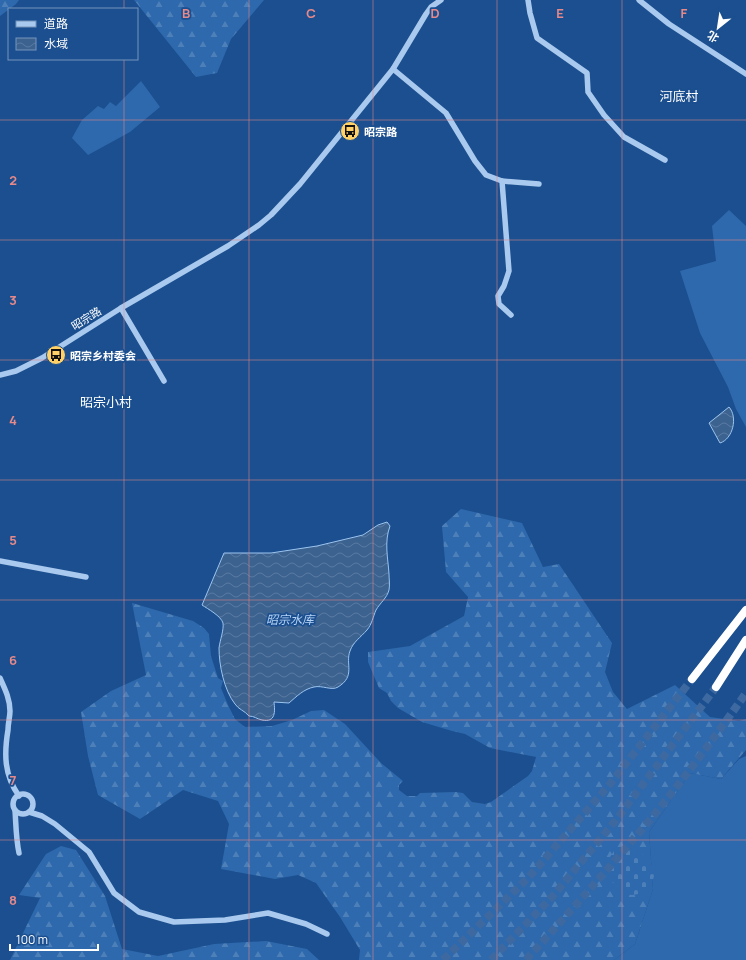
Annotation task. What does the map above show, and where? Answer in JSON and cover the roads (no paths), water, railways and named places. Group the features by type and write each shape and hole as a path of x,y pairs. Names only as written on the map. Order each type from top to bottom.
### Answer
{"highway":[{"path":"692,679 746,610"},
{"path":"716,687 746,640"}],"street":[{"name":"昭宗路","path":"0,375 16,371 42,358 121,308 228,246 271,215 300,184 393,69 426,14 431,7 441,0"},
{"path":"528,0 537,38 587,74 588,92 604,115 624,137 665,160"},
{"path":"639,0 669,24 746,74"},
{"path":"393,69 446,113 475,161 486,175 502,181 539,184"},
{"path":"502,181 509,270 504,286 498,296 499,304 512,315"},
{"path":"121,308 164,381"},
{"path":"0,561 86,577"},
{"path":"0,678 8,697 10,711 5,763 9,779 18,796"},
{"path":"19,853 15,836 16,828 15,810 13,807 14,800 22,794 28,796 42,816"},
{"path":"16,828 19,821 33,807 33,804"},
{"path":"15,810 20,814 28,813 42,816 56,824 88,852 114,893 139,912 174,922 225,920 268,913 306,924 327,934"}],"water":[{"path":"729,407 733,416 733,427 728,437 720,443 709,423"},
{"name":"昭宗水库","path":"387,522 390,526 387,538 389,590 387,596 376,610 369,628 351,648 347,679 336,688 310,688 298,695 289,703 274,702 274,716 270,720 262,720 249,716 235,704 225,685 220,662 219,648 223,626 222,620 202,605 224,553 271,553 317,546 363,535 378,525"}],"tunnel":[{"path":"443,960 529,877 610,784 692,679"},
{"path":"491,960 553,896 616,820 716,687"},
{"path":"526,960 649,821 699,758 746,693"}],"place":[{"name":"昭宗路","path":"350,131"},
{"name":"昭宗乡村委会","path":"56,355"}],"district":[{"name":"河底村","path":"679,96"},
{"name":"昭宗小村","path":"106,402"}]}
